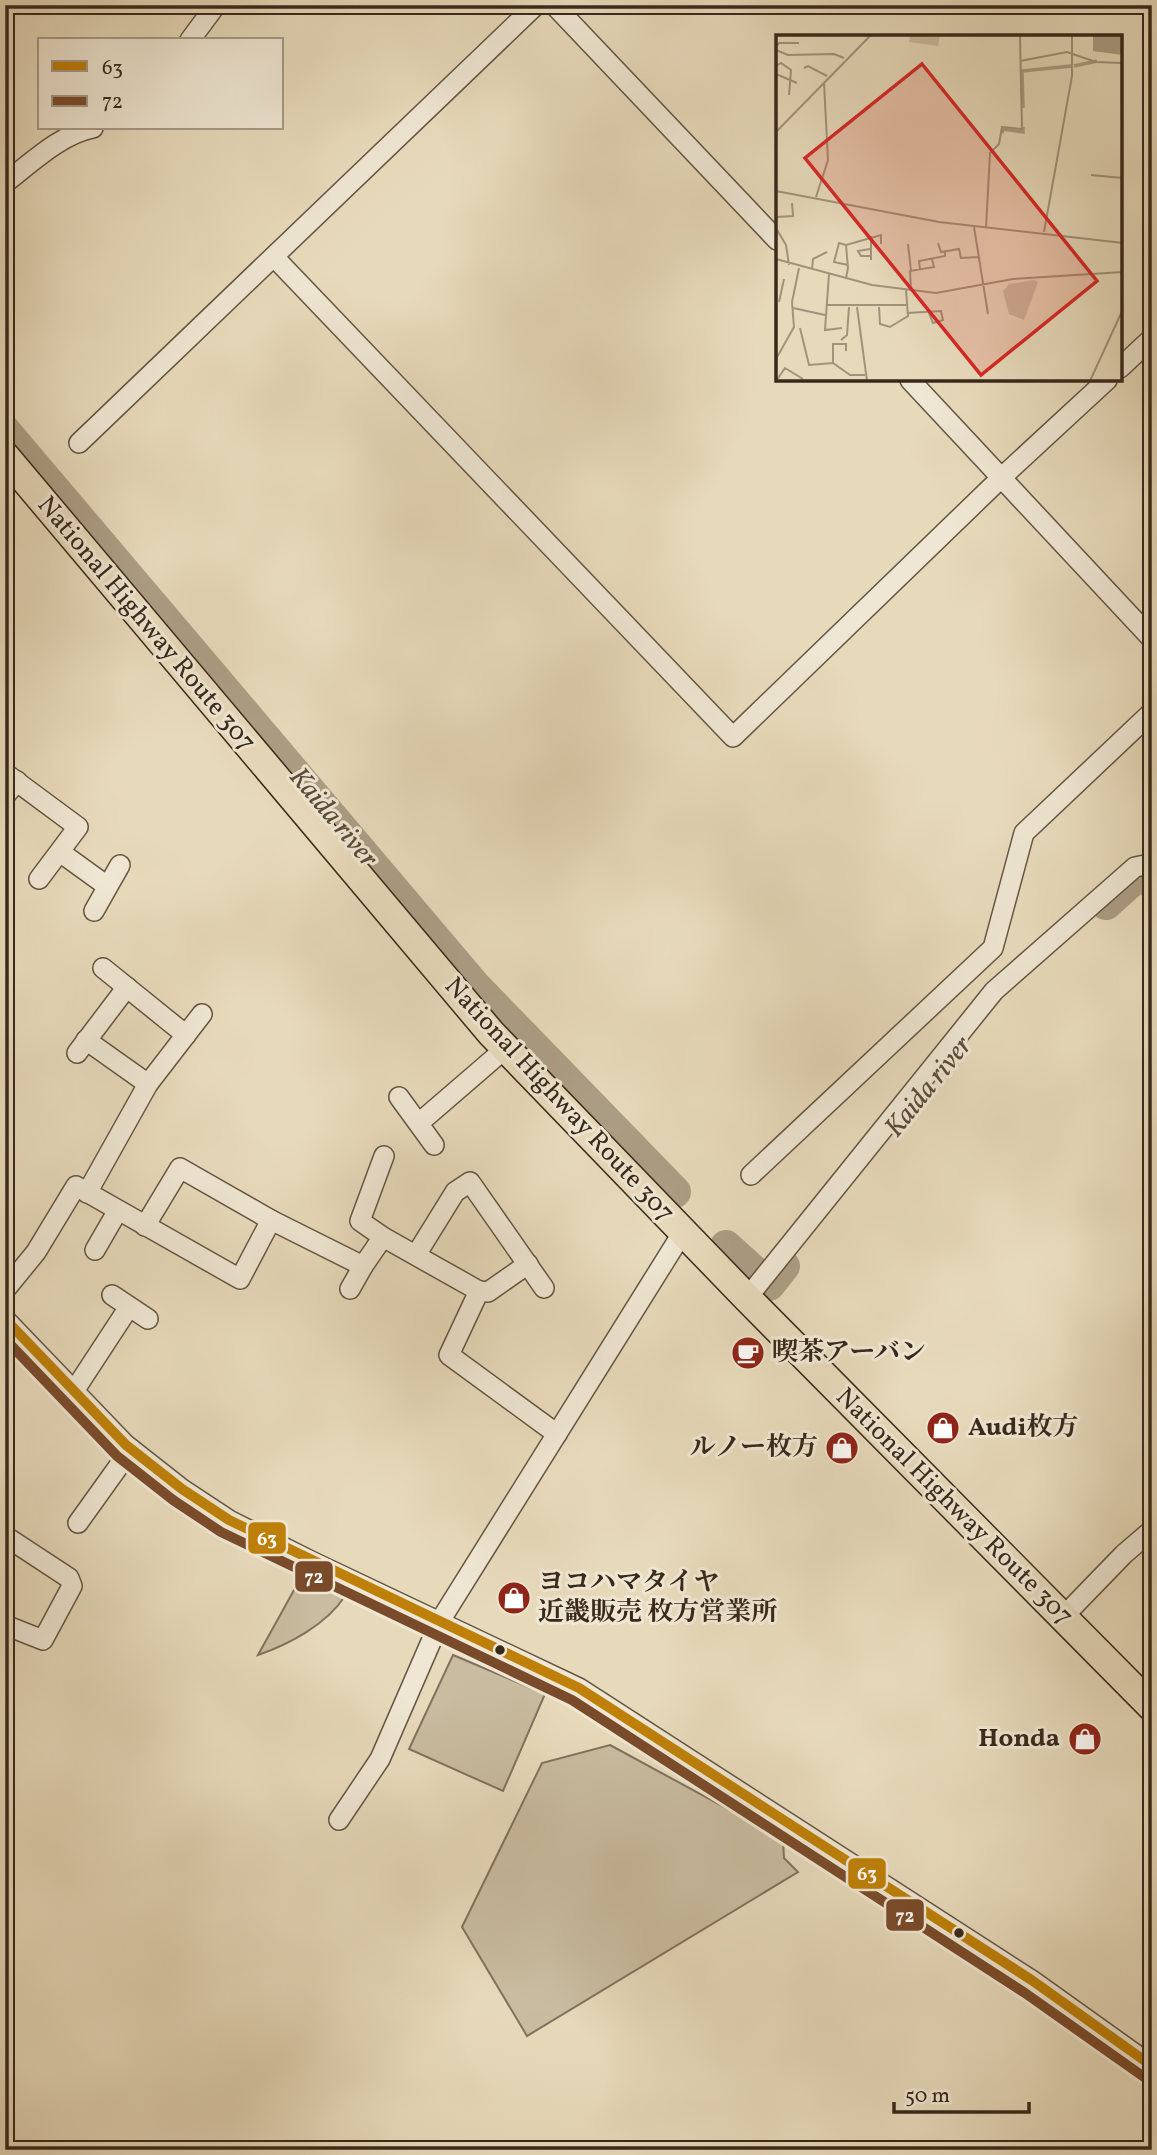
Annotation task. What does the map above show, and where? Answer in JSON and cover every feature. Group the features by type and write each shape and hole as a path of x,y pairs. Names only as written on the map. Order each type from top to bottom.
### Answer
{"highway":[{"name":"National Highway Route 307","path":"5,456 383,907 506,1048 683,1232 757,1285 1063,1617 1152,1707"}],"street":[{"path":"191,38 216,5"},
{"path":"79,443 536,5"},
{"path":"554,5 776,239"},
{"path":"5,183 42,154 83,130"},
{"path":"274,257 733,737 1002,477 1105,382"},
{"path":"1122,366 1152,338"},
{"path":"912,382 1152,639"},
{"path":"751,1175 993,948 1024,834 1152,712"},
{"path":"9,783 78,827 39,879"},
{"path":"60,852 107,886"},
{"path":"94,911 120,865"},
{"path":"757,1285 994,991 1135,867 1145,865 1152,871"},
{"path":"103,968 186,1035"},
{"path":"127,987 82,1047 148,1084"},
{"path":"87,1193 148,1084 202,1014"},
{"path":"419,1123 506,1048"},
{"path":"400,1097 434,1145"},
{"path":"384,1156 360,1221 383,1237 479,1291 488,1292 528,1265"},
{"path":"145,1226 180,1168 271,1220 363,1266"},
{"path":"416,1255 455,1192 470,1182 544,1288"},
{"path":"5,1290 36,1252 76,1186 117,1212 240,1279 271,1220"},
{"path":"94,1250 117,1212"},
{"path":"339,1820 380,1759 440,1621 683,1232"},
{"path":"349,1290 383,1237"},
{"path":"479,1291 449,1355 557,1434"},
{"path":"112,1295 148,1319"},
{"path":"74,1391 129,1307"},
{"path":"5,1319 131,1450 181,1489 229,1520 579,1688 660,1737 1033,1981 1152,2066"},
{"path":"78,1523 131,1450"},
{"path":"1063,1617 1124,1553 1152,1530"},
{"path":"5,1536 69,1578 72,1586 43,1640 5,1625"}],"shaded area":[{"path":"311,1579 345,1596 328,1615 307,1632 258,1655 299,1581 308,1585"},
{"path":"453,1655 545,1694 503,1791 409,1749"},
{"path":"610,1745 783,1839 784,1858 798,1872 527,2036 462,1927 542,1763"}],"waterway":[{"name":"Kaida river","path":"5,431 476,987 675,1192"},
{"name":"Kaida river","path":"1106,904 1136,877 1144,877 1152,883"},
{"name":"Kaida river","path":"726,1246 769,1285 784,1266"}],"transit line":[{"name":"63","path":"5,1319 126,1445 182,1489 229,1520 579,1688 1033,1981 1152,2066"},
{"name":"72","path":"5,1339 117,1456 173,1500 221,1532 572,1700 1025,1993 1144,2077"}],"place":[{"name":"喫茶アーバン","path":"748,1353"},
{"name":"Audi枚方","path":"943,1428"},
{"name":"ルノー枚方","path":"842,1448"},
{"name":"ヨコハマタイヤ 近畿販売 枚方営業所","path":"514,1598"},
{"name":"Honda","path":"1085,1739"}]}
